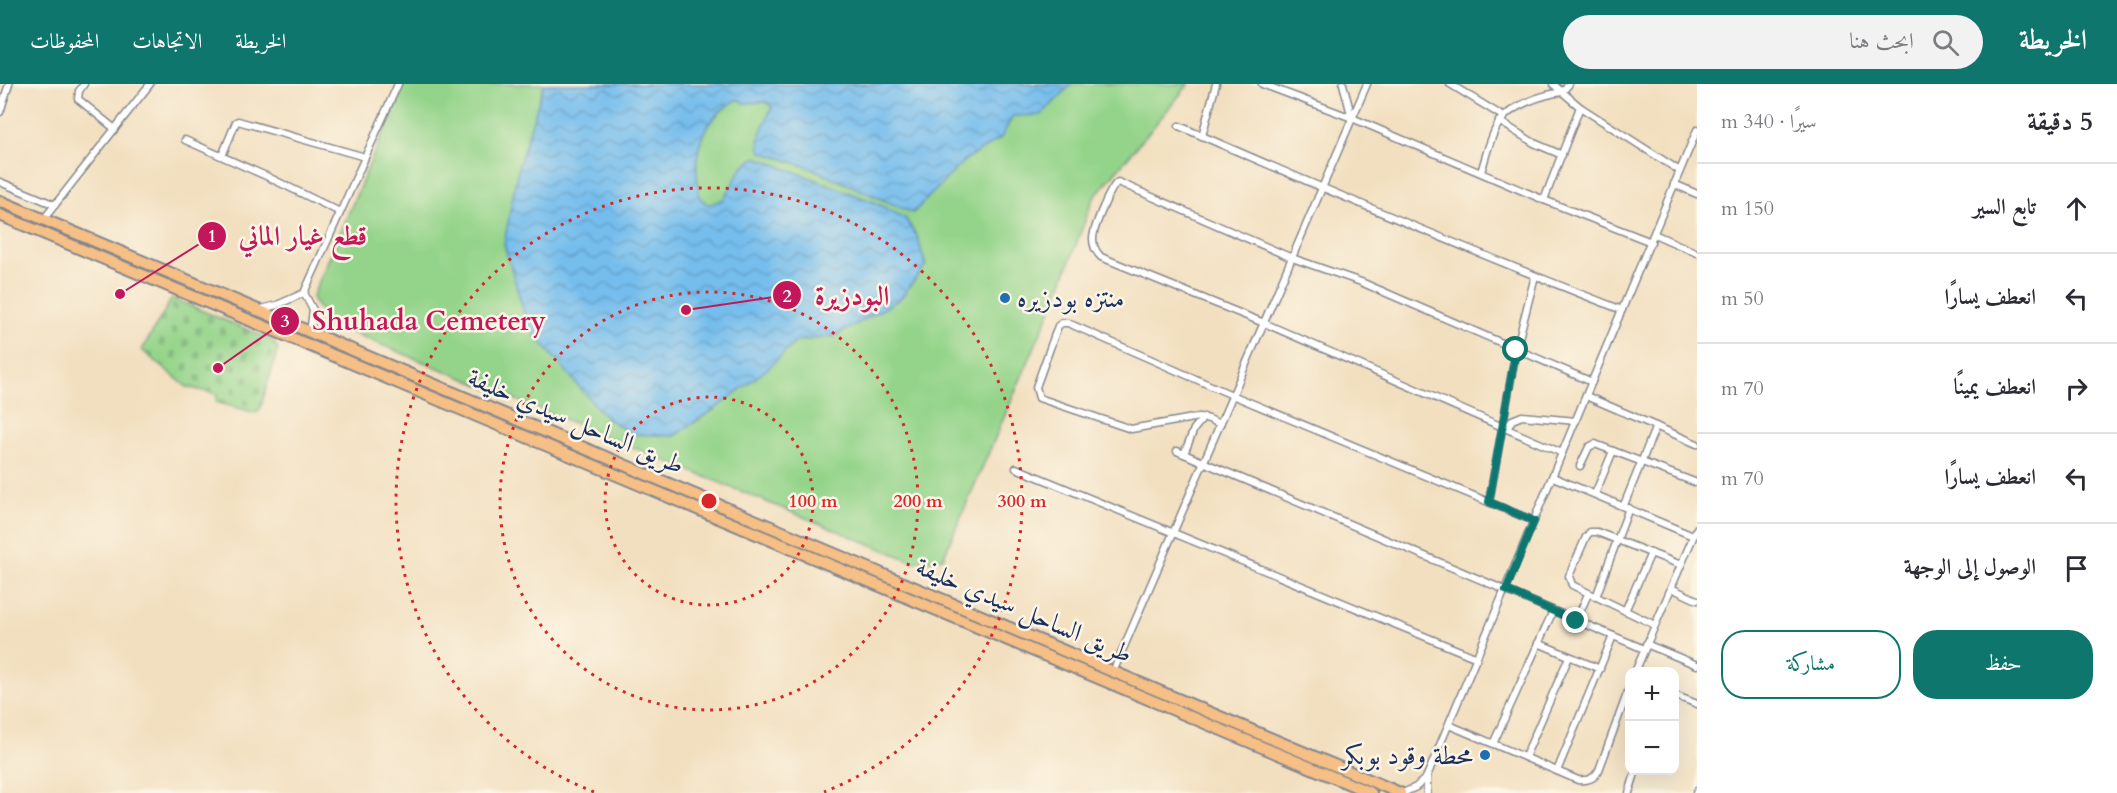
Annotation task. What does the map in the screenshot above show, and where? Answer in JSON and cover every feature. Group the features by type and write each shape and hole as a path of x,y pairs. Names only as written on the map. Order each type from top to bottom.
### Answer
{"highway":[{"name":"طريق الساحل سيدي خليفة","path":"0,201 1034,645 1113,672 1401,793"},
{"path":"0,215 1034,645 1371,793"}],"street":[{"path":"0,112 9,84"},
{"path":"84,84 79,91 78,99 115,129"},
{"path":"42,220 150,84"},
{"path":"256,311 304,293 398,84"},
{"path":"1202,136 1216,84"},
{"path":"1264,84 1651,242"},
{"path":"1343,84 1352,118"},
{"path":"1113,672 1367,84"},
{"path":"1450,84 1527,139 1562,155"},
{"path":"1553,84 1580,107 1680,171"},
{"path":"1481,172 1502,119 1529,101 1546,94 1562,92 1569,84"},
{"path":"1544,200 1580,107"},
{"path":"222,156 238,121 365,157"},
{"path":"1179,126 1322,189 1622,310"},
{"path":"1427,793 1428,776 1674,184 1695,140 1697,130"},
{"path":"185,140 340,212"},
{"path":"0,182 55,205"},
{"path":"1562,453 1264,323 1101,257 1096,252 1093,236 1111,187 1118,182 1292,258 1361,282 1592,382"},
{"path":"1674,184 1697,194"},
{"path":"1654,234 1697,253"},
{"path":"1489,502 1504,428 1516,350 1535,276"},
{"path":"304,293 313,310 310,333"},
{"path":"1220,424 1204,417 1131,429 1039,398 1036,387 1058,326 1068,323 1534,521"},
{"path":"1586,396 1697,444"},
{"path":"1504,428 1518,416 1576,421"},
{"path":"1204,417 1181,452 1576,621 1697,665"},
{"path":"1596,597 1618,540 1641,462 1656,426"},
{"path":"1580,466 1591,445 1595,444 1697,483"},
{"path":"1595,494 1612,451"},
{"path":"1016,468 1477,658"},
{"path":"1553,477 1694,536"},
{"path":"1637,667 1697,529"},
{"path":"1655,625 1572,585 1569,579 1586,537 1594,531 1681,565"},
{"path":"1625,611 1651,553"},
{"path":"1671,588 1697,600"},
{"path":"1576,621 1588,594"},
{"path":"1493,744 1553,611"},
{"path":"1557,771 1613,636"},
{"path":"1538,644 1600,669"},
{"path":"1526,758 1569,657"},
{"path":"1449,725 1585,781 1596,776 1625,697"},
{"path":"1679,697 1697,704"},
{"path":"1629,793 1635,775"},
{"path":"1401,793 1416,787 1428,776"}],"green space":[{"path":"404,84 1189,84 1093,199 1058,293 943,558 914,562 328,323 312,298"},
{"path":"172,298 272,340 278,349 260,409 255,413 216,402 217,394 187,387 142,350"}],"water":[{"path":"544,84 1072,84 1041,115 1013,116 1001,138 965,160 913,213 808,167 761,152 760,134 772,107 767,102 744,103 738,99 724,108 706,129 698,154 700,198 709,205 724,199 742,167 756,157 874,202 905,218 917,236 926,265 900,299 836,336 797,341 766,370 715,409 674,436 631,434 605,417 528,327 504,244 518,168"}],"place":[{"name":"قطع غيار الماني","path":"120,294"},
{"name":"منتزه بودزيره","path":"1005,298"},
{"name":"البودزيرة","path":"686,310"},
{"name":"Shuhada Cemetery","path":"218,368"},
{"name":"محطة وقود بوبكر","path":"1485,755"}],"route":[{"path":"1516,350 1489,502 1534,521 1506,590 1576,621"}]}
